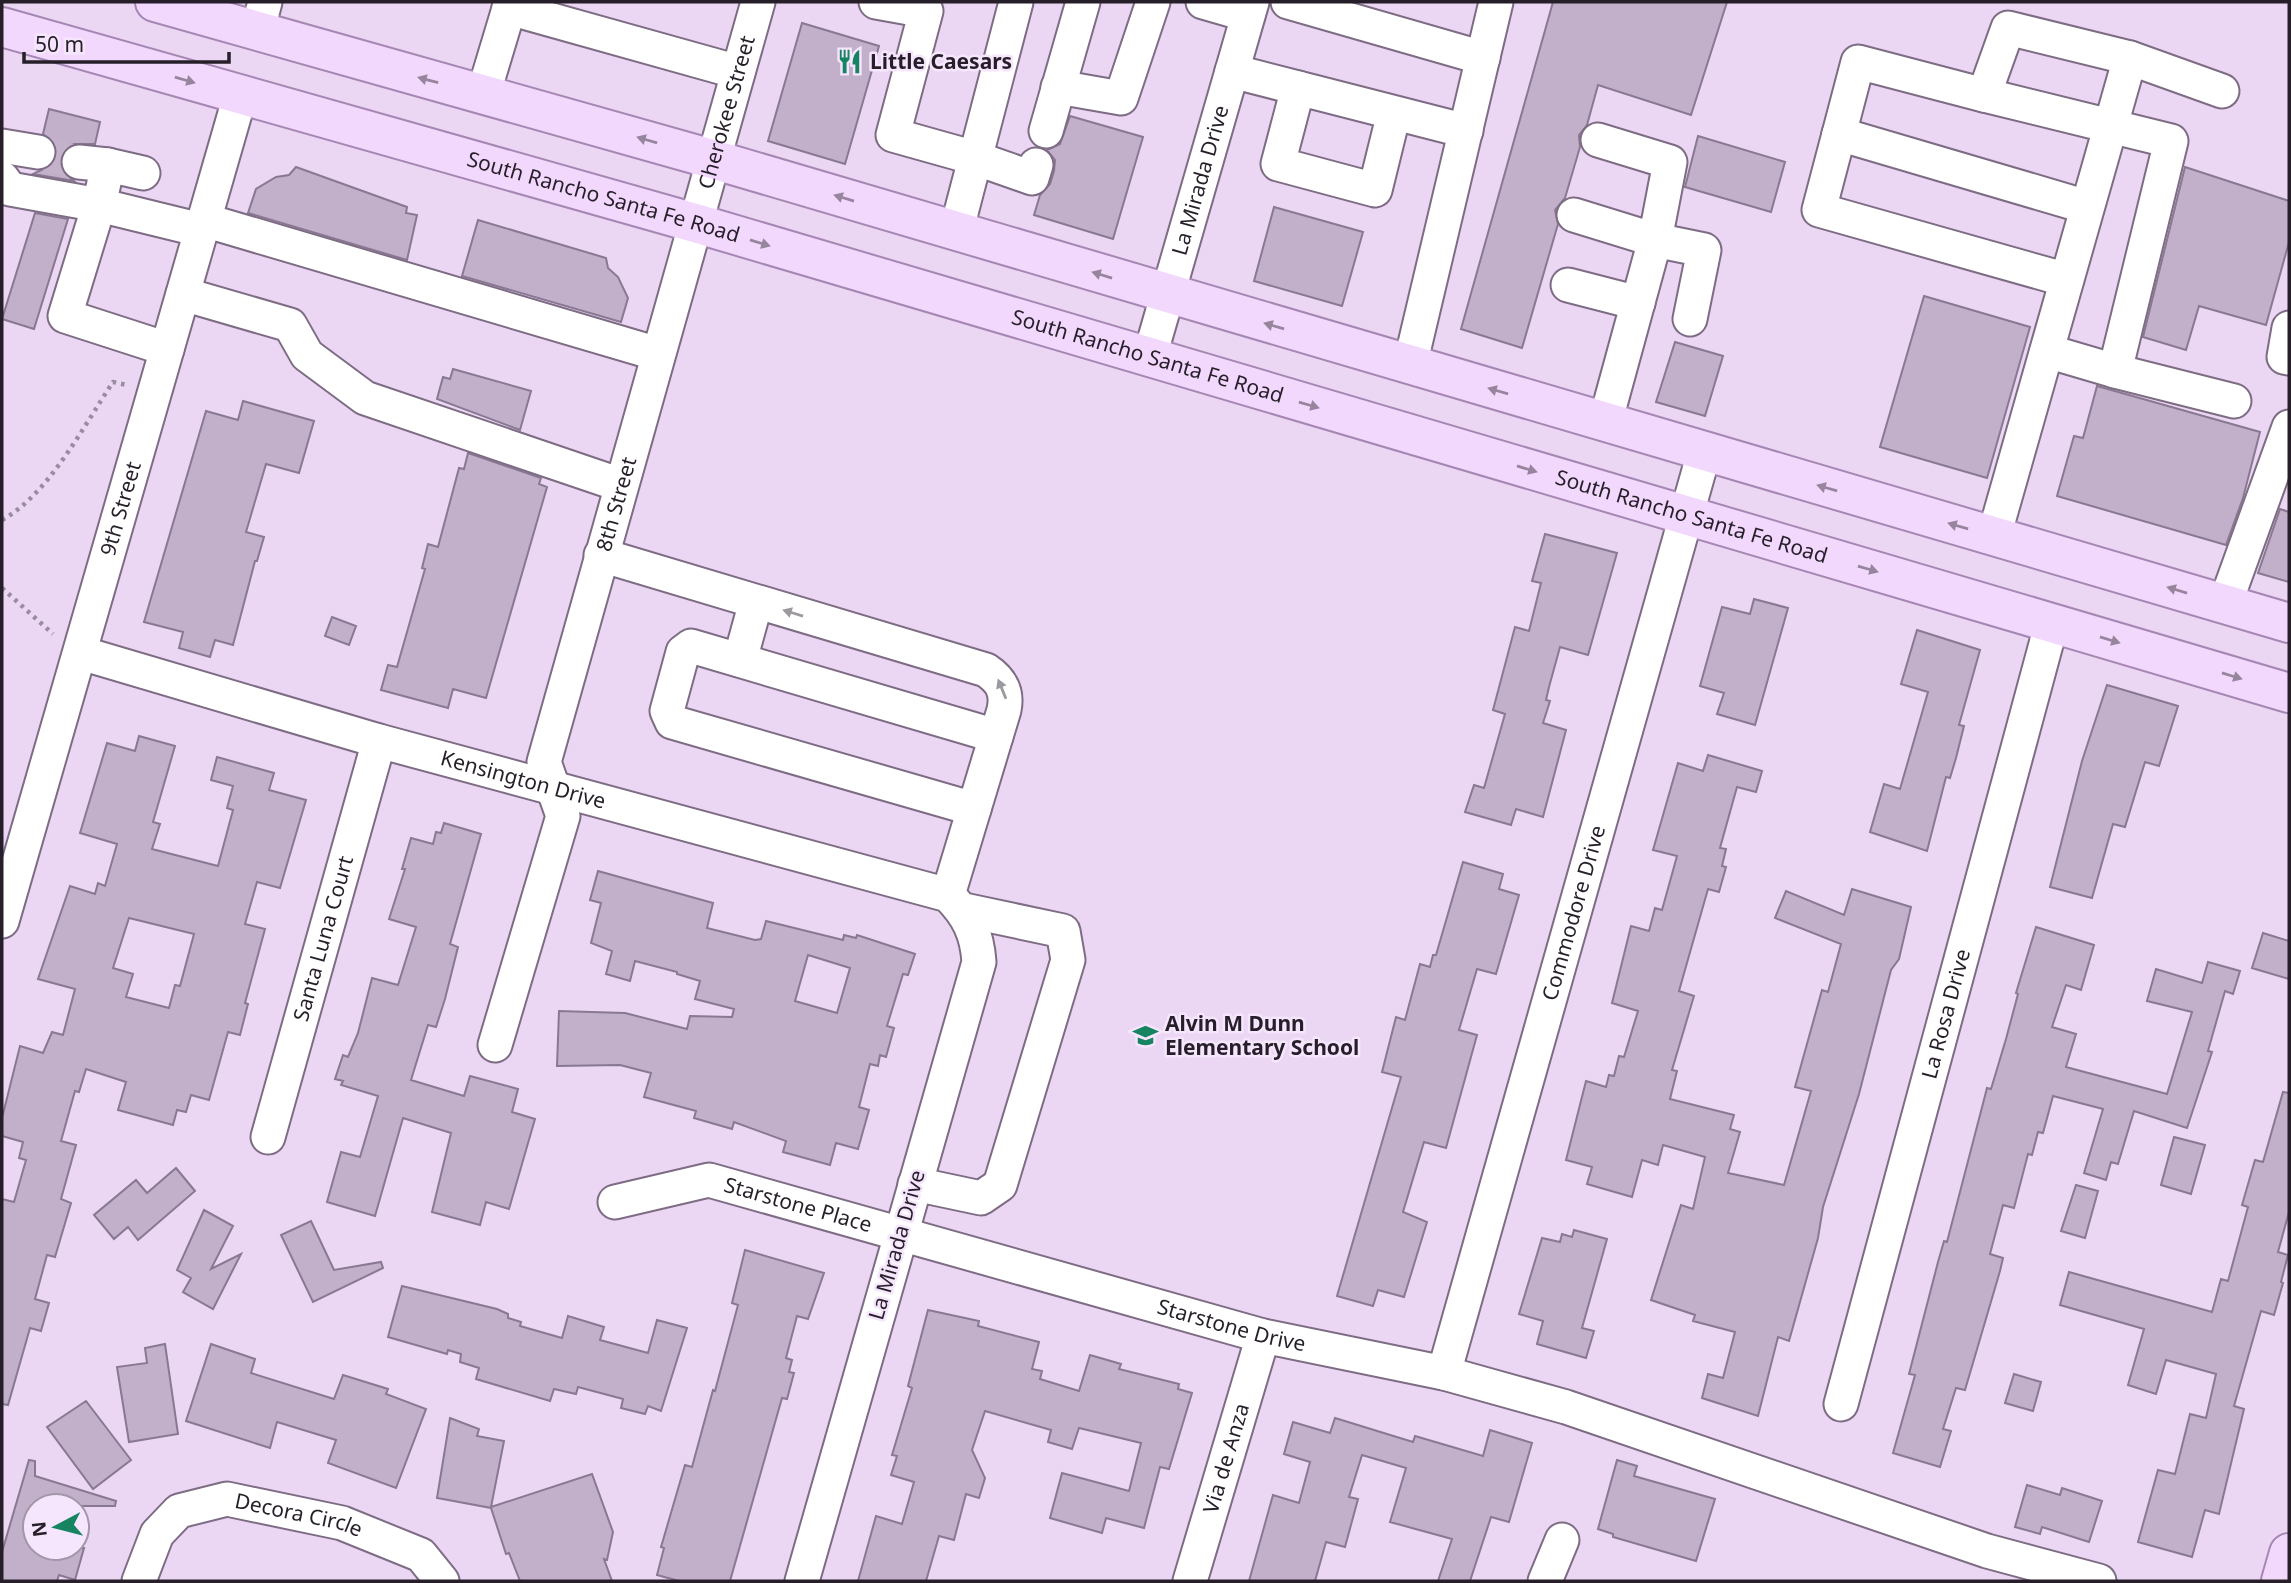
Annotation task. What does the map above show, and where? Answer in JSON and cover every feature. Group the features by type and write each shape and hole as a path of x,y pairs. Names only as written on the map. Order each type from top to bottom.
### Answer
{"main road":[{"path":"156,2 261,17 483,95 712,159 2289,623"},
{"name":"South Rancho Santa Fe Road","path":"3,33 695,223 2289,693"},
{"path":"2281,1581 2289,1553"}],"street":[{"name":"Cherokee Street","path":"695,223 758,2"},
{"path":"876,2 927,7 893,135 975,158 1032,178 1036,166"},
{"path":"957,232 1016,2"},
{"path":"1046,131 1083,2"},
{"path":"1058,88 1121,98 1153,2"},
{"path":"1203,2 1250,8"},
{"path":"1288,2 1483,58"},
{"path":"1410,365 1496,2"},
{"path":"483,95 510,5 738,72"},
{"name":"La Mirada Drive","path":"1149,359 1250,8"},
{"path":"1984,95 2008,28 2130,58 2222,90"},
{"path":"1994,536 2130,58"},
{"path":"2067,279 1819,210 1858,62 2171,141 2115,371"},
{"path":"1232,71 1466,131"},
{"path":"1298,88 1278,164 1375,190 1394,113"},
{"name":"9th Street","path":"2,920 240,96"},
{"path":"1839,134 2087,208"},
{"path":"1598,140 1670,162 1655,240 1605,423"},
{"path":"2,146 38,152"},
{"path":"144,173 94,163 99,205 65,316 167,349"},
{"path":"2,178 10,189 203,225 658,354"},
{"path":"1574,215 1655,240 1704,250 1689,318"},
{"name":"8th Street","path":"495,1045 563,816 544,762 695,223"},
{"path":"1568,285 1638,303"},
{"path":"183,294 290,325 307,355 365,398 621,485"},
{"path":"2289,327 2284,357 2289,358"},
{"path":"2047,351 2234,401"},
{"path":"2225,604 2289,427"},
{"name":"Commodore Drive","path":"1444,1373 1704,453"},
{"path":"601,555 986,670 995,676 1006,698 974,809 956,902"},
{"path":"740,660 756,601"},
{"name":"La Rosa Drive","path":"1841,1404 2052,622"},
{"path":"974,809 672,722 668,718 676,675 686,648 691,646 996,736"},
{"name":"Kensington Drive","path":"81,653 379,741 1063,931 1068,960 1000,1185 981,1198 915,1184"},
{"name":"Santa Luna Court","path":"268,1138 379,741"},
{"name":"La Mirada Drive","path":"802,1581 979,962 978,938 956,902"},
{"name":"Starstone Place","path":"615,1202 709,1180 900,1234"},
{"name":"Starstone Drive","path":"900,1234 1263,1336 1444,1373 1566,1407 1987,1551 2099,1581"},
{"name":"Via de Anza","path":"1190,1581 1263,1336"},
{"name":"Decora Circle","path":"139,1581 157,1534 179,1511 227,1499 342,1523 421,1555 442,1581"},
{"path":"1545,1581 1562,1540"}],"path":[{"path":"2,520 23,509 66,452 113,382 155,390"},
{"path":"2,588 46,629 81,653"}],"building":[{"path":"1553,2 1727,2 1691,115 1598,85 1587,125 1579,135 1580,147 1565,198 1555,210 1558,224 1522,348 1461,329"},
{"path":"802,23 879,46 845,164 768,141"},
{"path":"49,109 100,122 95,144 72,144 63,151 61,169 74,181 33,174 52,165 57,156 56,145 43,134"},
{"path":"1070,116 1143,137 1113,239 1034,215 1040,195 1050,184 1054,171 1055,160 1047,150 1060,144"},
{"path":"1698,136 1785,162 1771,212 1685,187"},
{"path":"296,167 407,207 406,213 417,215 407,260 248,213 256,189 276,177 289,175"},
{"path":"2185,167 2289,201 2289,242 2266,325 2199,306 2186,350 2143,337"},
{"path":"1274,207 1363,232 1342,306 1254,281"},
{"path":"35,213 68,219 34,329 2,319"},
{"path":"478,220 606,258 608,268 618,277 628,298 621,322 462,276"},
{"path":"1924,296 2030,327 1987,478 1880,447"},
{"path":"1675,342 1723,356 1705,416 1656,402"},
{"path":"453,369 531,391 520,430 437,399 443,377 450,379"},
{"path":"2097,386 2260,432 2243,498 2226,545 2057,496 2074,436 2083,438"},
{"path":"243,401 314,421 299,473 266,464 246,532 264,537 233,645 215,640 210,657 179,648 183,632 144,622 206,411 238,420"},
{"path":"468,453 541,478 539,484 547,487 486,698 453,689 448,708 381,690 388,665 397,667 425,569 422,568 428,544 438,547 459,468 464,469"},
{"path":"2280,509 2289,512 2289,582 2258,573"},
{"path":"1545,534 1617,553 1588,655 1560,647 1543,723 1566,730 1543,817 1516,809 1511,825 1465,812 1474,785 1484,788 1505,714 1493,710 1515,627 1529,631 1541,583 1532,581"},
{"path":"1754,599 1788,608 1755,725 1717,714 1724,693 1700,686 1722,607 1750,614"},
{"path":"332,617 356,626 349,645 325,636"},
{"path":"1917,630 1980,650 1959,725 1964,726 1956,758 1950,778 1946,777 1927,851 1870,832 1884,784 1900,789 1928,692 1901,684"},
{"path":"2107,685 2178,706 2159,766 2145,762 2125,827 2113,824 2092,898 2050,887 2082,761"},
{"path":"139,736 175,746 153,822 160,824 152,849 218,866 233,810 227,808 233,786 211,780 217,757 274,773 269,790 306,800 280,888 257,882 245,924 265,929 245,1003 248,1004 240,1035 228,1032 209,1100 191,1095 186,1112 177,1110 173,1125 118,1110 126,1082 86,1069 79,1092 75,1091 61,1141 76,1145 61,1199 71,1203 55,1257 47,1255 35,1299 49,1303 41,1331 30,1328 8,1405 2,1404 2,1199 14,1202 26,1160 19,1158 23,1142 2,1136 2,1118 20,1046 43,1053 52,1032 63,1035 75,989 38,979 70,886 95,894 98,883 105,886 117,844 80,833 107,743 135,751","holes":["129,918 194,934 180,986 175,985 169,1008 126,997 133,974 113,968"]},
{"path":"1708,755 1762,771 1756,792 1737,787 1720,848 1726,849 1722,866 1726,867 1719,892 1708,889 1679,991 1694,996 1672,1070 1677,1071 1670,1099 1734,1115 1730,1129 1740,1132 1728,1173 1784,1185 1811,1091 1795,1087 1822,990 1828,992 1841,944 1775,918 1786,891 1844,915 1852,889 1911,907 1899,959 1891,970 1859,1094 1823,1207 1818,1238 1789,1341 1778,1337 1758,1416 1702,1398 1708,1374 1723,1378 1735,1332 1693,1321 1695,1315 1651,1300 1681,1205 1693,1209 1705,1157 1663,1145 1658,1165 1642,1160 1632,1197 1587,1184 1592,1167 1566,1160 1586,1081 1606,1087 1609,1075 1614,1076 1619,1056 1624,1057 1638,1011 1612,1003 1631,926 1649,931 1655,908 1662,910 1677,856 1653,850 1678,763 1703,771"},
{"path":"444,823 481,834 450,944 458,947 445,999 436,1027 428,1025 411,1080 464,1096 470,1076 518,1089 512,1112 535,1119 509,1209 486,1202 480,1225 432,1212 451,1133 403,1118 375,1216 327,1202 341,1152 360,1157 378,1096 341,1085 343,1081 335,1079 343,1055 348,1057 358,1033 372,978 398,985 416,927 389,919 405,869 402,869 411,838 433,844 436,832 441,833"},
{"path":"1463,862 1503,874 1499,889 1519,895 1496,974 1477,969 1459,1030 1477,1035 1446,1148 1424,1142 1403,1212 1427,1222 1404,1297 1378,1290 1373,1306 1337,1296 1401,1077 1382,1072 1396,1017 1405,1020 1420,964 1430,967 1433,955 1436,955"},
{"path":"598,871 713,903 707,928 755,940 761,939 766,921 843,940 844,935 856,938 857,935 915,954 908,975 903,974 887,1026 894,1028 886,1057 880,1055 878,1066 870,1064 859,1107 869,1110 858,1149 836,1143 830,1165 783,1152 786,1141 734,1122 732,1129 694,1118 696,1111 644,1097 651,1073 620,1065 557,1066 559,1011 625,1013 687,1029 690,1016 732,1017 734,1009 695,999 700,981 677,972 635,961 630,981 606,974 612,951 591,943 601,903 590,900","holes":["808,955 850,968 837,1013 795,1001"]},
{"path":"2036,927 2094,945 2081,990 2066,985 2052,1027 2076,1034 2066,1067 2167,1094 2192,1012 2147,1001 2156,969 2202,983 2208,962 2240,971 2233,994 2225,991 2208,1051 2212,1052 2187,1128 2134,1111 2118,1164 2111,1162 2106,1180 2084,1173 2103,1109 2053,1096 2043,1133 2038,1132 2032,1155 2028,1154 2014,1208 2003,1205 1990,1254 2003,1258 2000,1271 1965,1390 1956,1388 1943,1429 1951,1431 1940,1467 1893,1453 1915,1375 1909,1374 1938,1262 1944,1241 1947,1242 1987,1088 1991,1089"},
{"path":"2263,933 2289,941 2289,979 2252,968"},
{"path":"2283,1092 2289,1093 2289,1212 2278,1252 2288,1255 2281,1282 2283,1283 2274,1315 2261,1311 2234,1406 2244,1409 2219,1514 2205,1510 2192,1557 2138,1542 2158,1470 2175,1474 2190,1414 2206,1418 2216,1374 2166,1360 2156,1394 2128,1385 2144,1329 2060,1305 2069,1272 2212,1312 2221,1279 2228,1281 2248,1207 2242,1205 2255,1160 2263,1162"},
{"path":"2174,1137 2205,1145 2191,1194 2161,1185"},
{"path":"176,1168 195,1191 138,1240 128,1227 114,1239 94,1215 136,1180 147,1193"},
{"path":"2076,1185 2098,1191 2085,1238 2061,1231"},
{"path":"204,1210 233,1226 211,1269 241,1254 213,1309 183,1292 191,1278 177,1270"},
{"path":"311,1221 334,1270 381,1262 383,1268 313,1302 281,1235"},
{"path":"1574,1230 1607,1239 1582,1328 1594,1331 1586,1358 1537,1344 1543,1321 1519,1314 1542,1238 1560,1242 1562,1234 1572,1237"},
{"path":"745,1250 824,1273 808,1319 797,1316 786,1358 792,1360 789,1372 794,1373 787,1399 782,1398 730,1581 679,1581 657,1575 664,1548 661,1547 685,1465 692,1467 713,1390 715,1391 738,1305 732,1303"},
{"path":"402,1286 497,1309 508,1314 508,1318 521,1322 520,1326 562,1338 568,1316 604,1327 600,1340 648,1353 657,1320 687,1328 661,1411 648,1406 645,1414 621,1408 623,1399 578,1387 576,1394 554,1389 550,1401 476,1379 479,1368 460,1362 461,1354 448,1350 447,1354 388,1337"},
{"path":"928,1310 979,1321 978,1326 1039,1342 1032,1369 1042,1371 1040,1379 1079,1391 1090,1355 1121,1364 1119,1369 1179,1384 1178,1389 1192,1393 1169,1469 1160,1467 1144,1528 1106,1518 1102,1533 1050,1518 1062,1473 1129,1491 1141,1443 1079,1428 1072,1449 1048,1442 1051,1430 985,1411 972,1450 985,1478 979,1498 966,1494 954,1540 939,1536 926,1581 858,1581 876,1516 902,1524 914,1482 891,1475 897,1456 892,1455 912,1388 908,1386"},
{"path":"165,1344 178,1434 129,1442 117,1367 147,1363 145,1348"},
{"path":"211,1344 255,1359 251,1373 334,1399 343,1375 388,1389 386,1394 426,1409 396,1488 328,1463 336,1440 277,1422 270,1448 186,1421"},
{"path":"2014,1374 2041,1382 2033,1411 2005,1403"},
{"path":"86,1401 131,1460 93,1489 47,1427"},
{"path":"450,1418 479,1429 477,1436 504,1441 491,1507 592,1474 613,1532 607,1560 604,1559 612,1581 520,1581 509,1553 506,1554 491,1508 437,1498"},
{"path":"1335,1418 1413,1442 1415,1436 1483,1456 1490,1430 1532,1443 1509,1522 1491,1517 1470,1581 1438,1581 1452,1539 1390,1522 1406,1468 1362,1455 1349,1497 1358,1499 1345,1547 1326,1542 1315,1581 1249,1581 1273,1495 1299,1503 1310,1462 1284,1454 1293,1422 1330,1433"},
{"path":"29,1460 35,1461 35,1476 87,1492 21,1492 21,1562 80,1562 75,1580 59,1575 57,1581 2,1581 2,1552"},
{"path":"1617,1460 1637,1466 1634,1476 1715,1499 1696,1561 1613,1537 1613,1534 1598,1529"},
{"path":"2027,1485 2060,1495 2062,1488 2102,1501 2089,1542 2042,1527 2040,1534 2015,1527"},
{"path":"91,1493 116,1501 115,1506 91,1506"}],"tunnel":[{"path":"38,152 79,162"}],"place":[{"name":"Little Caesars","path":"850,62"},
{"name":"Alvin M Dunn Elementary School","path":"1145,1036"}]}
